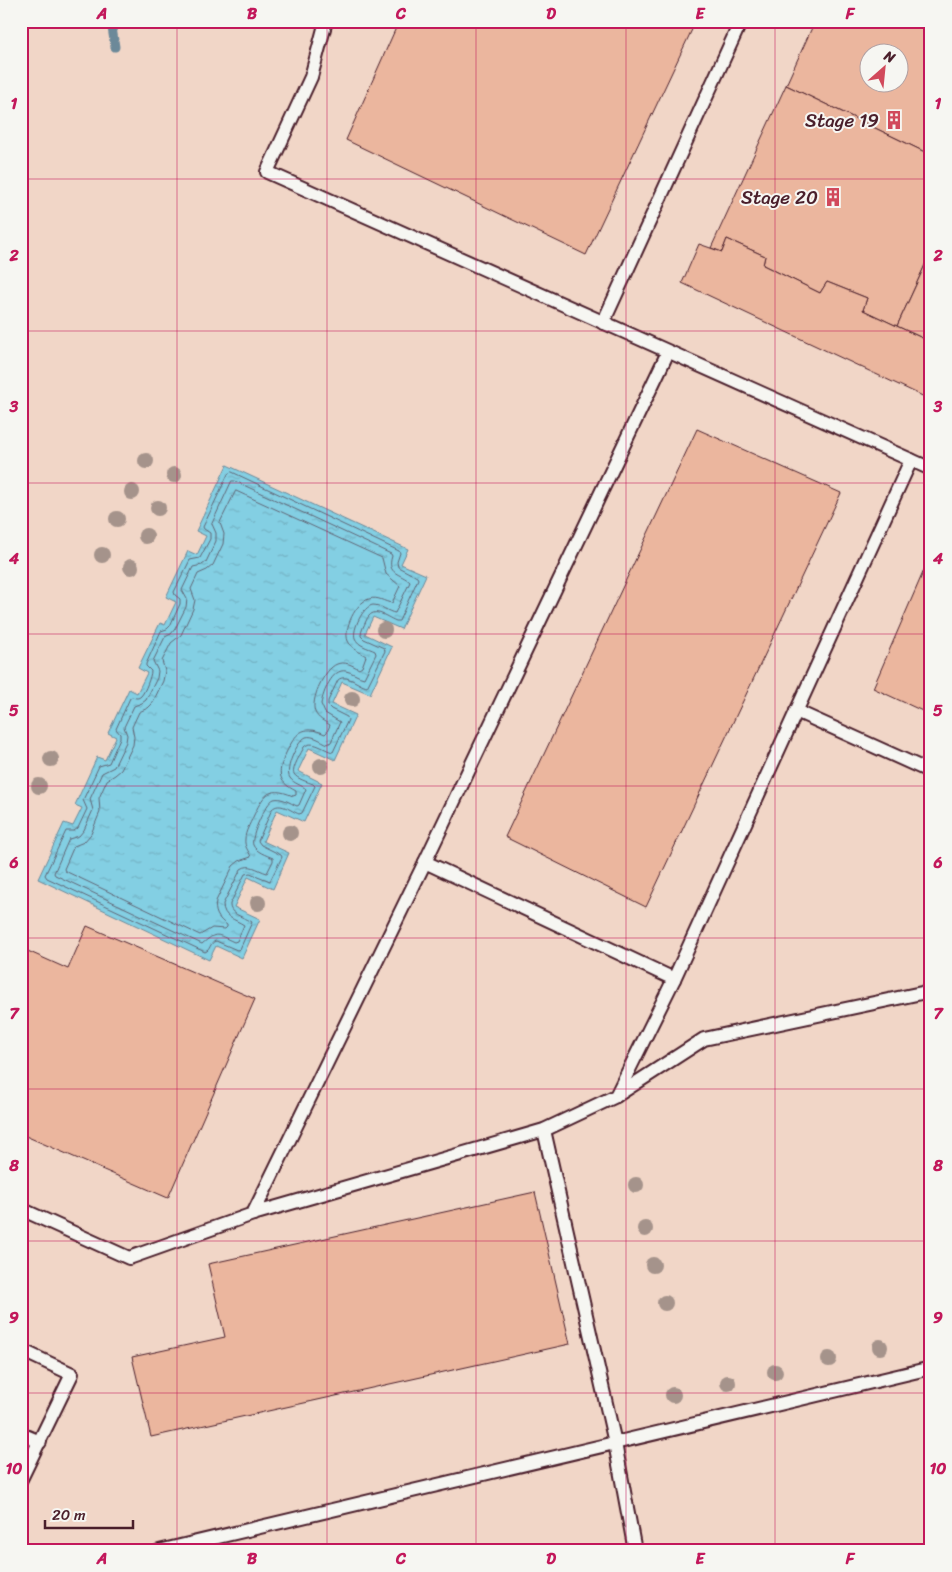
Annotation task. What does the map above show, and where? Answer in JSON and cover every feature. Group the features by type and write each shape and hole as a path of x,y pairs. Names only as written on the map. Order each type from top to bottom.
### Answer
{"lane":[{"path":"326,21 311,77 267,172 931,469"},
{"path":"604,323 741,21"},
{"path":"253,1214 668,352"},
{"path":"616,1096 674,979 911,460"},
{"path":"796,711 931,772"},
{"path":"424,862 674,979"},
{"path":"21,1209 129,1258 253,1214 544,1130 616,1096 704,1039 931,991"},
{"path":"544,1130 615,1443 635,1551"},
{"path":"21,1350 72,1374 21,1479"},
{"path":"159,1551 931,1368"},
{"path":"21,1434 40,1442"}],"shaded area":[{"path":"21,21 931,21 931,1551 21,1551"}],"water":[{"path":"227,465 408,549 401,564 426,575 401,629 373,617 365,634 392,647 370,694 342,682 332,704 356,715 335,760 309,748 298,771 322,783 304,822 277,810 263,841 289,853 273,889 248,877 234,907 260,919 242,958 216,946 209,960 38,879 64,823 73,826 82,808 75,805 97,757 105,760 116,737 108,733 129,689 137,693 147,673 138,668 160,623 165,625 176,602 166,597 188,551 197,555 206,536 196,531"}],"building":[{"path":"399,21 696,21 586,255 346,140"},
{"name":"Stage 19","path":"815,21 931,21 931,155 786,85"},
{"name":"Stage 20","path":"786,85 931,155 931,252 897,326 863,310 867,298 827,282 820,293 763,265 765,256 727,239 722,252 711,248"},
{"path":"727,239 765,256 763,265 820,293 827,282 867,298 863,310 931,342 931,400 682,283 699,244 722,252"},
{"path":"931,252 931,342 897,326"},
{"path":"697,429 841,493 646,907 505,837"},
{"path":"931,554 931,715 873,688"},
{"path":"87,926 255,999 168,1198 21,1134 21,948 68,969"},
{"path":"535,1192 570,1344 151,1437 132,1357 225,1337 208,1264"}],"waterway":[{"path":"111,21 115,47"}],"place":[{"name":"Stage 19","path":"894,120"},
{"name":"Stage 20","path":"833,197"}]}
